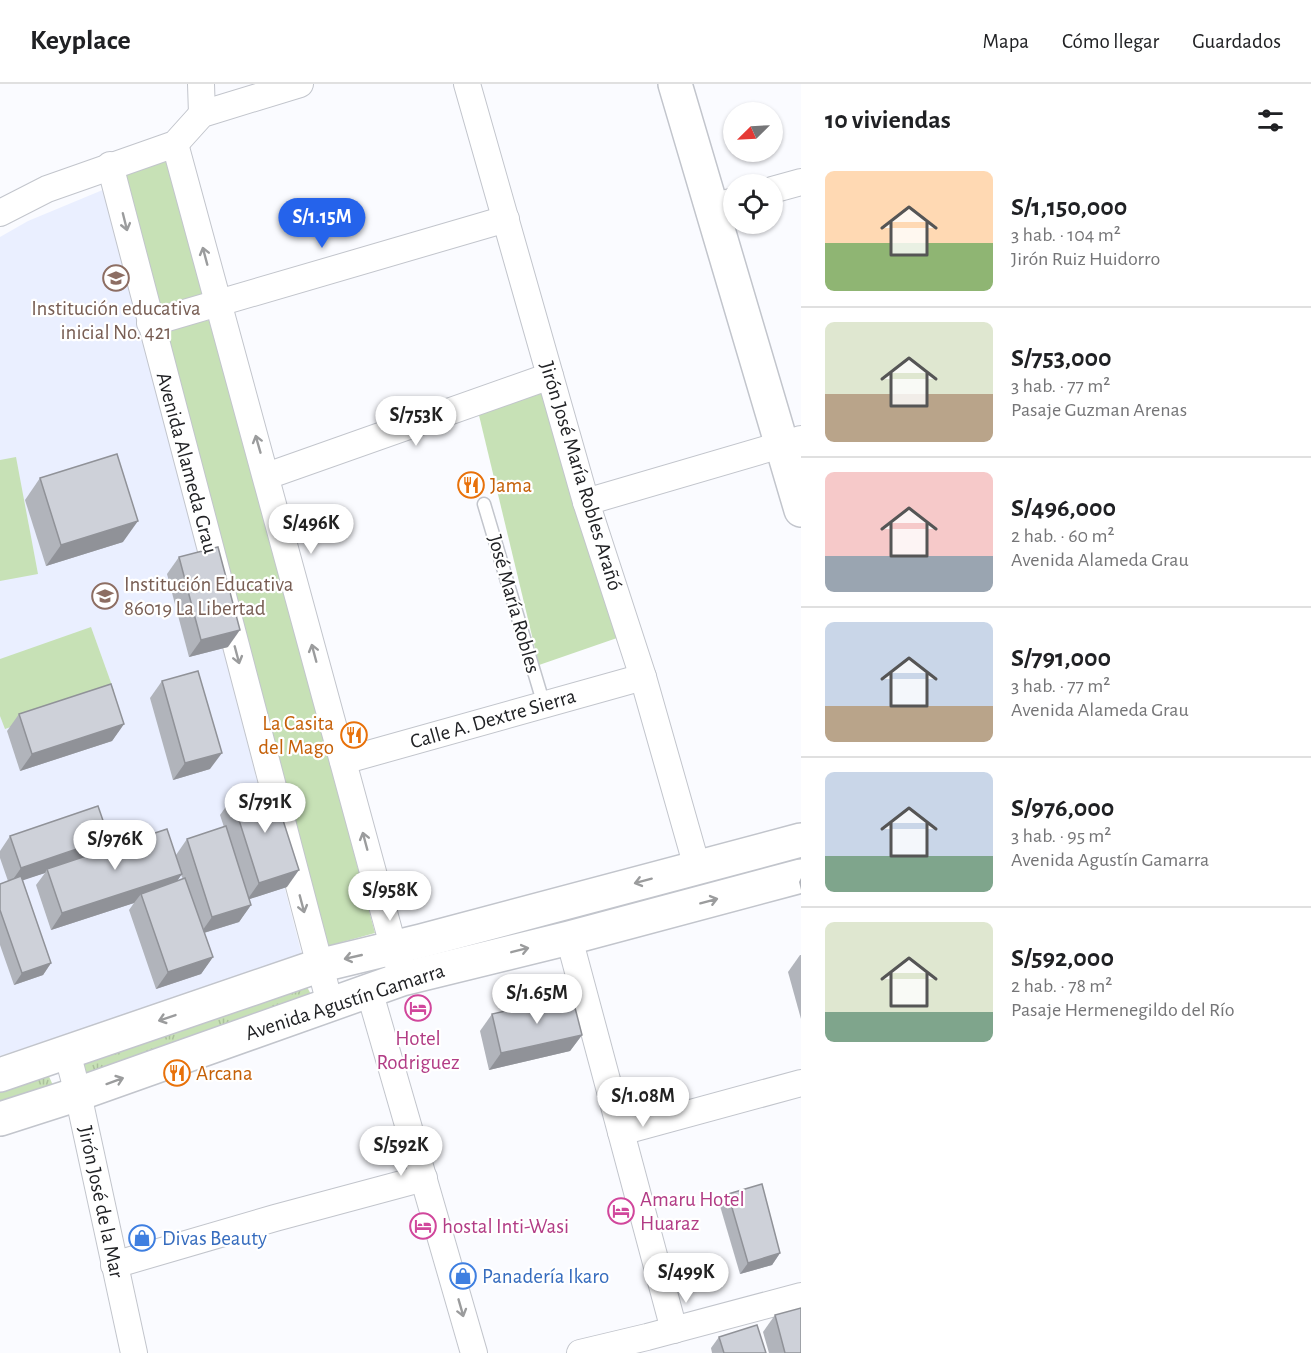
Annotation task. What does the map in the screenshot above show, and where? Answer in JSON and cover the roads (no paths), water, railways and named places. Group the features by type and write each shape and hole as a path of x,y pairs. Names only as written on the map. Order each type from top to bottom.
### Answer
{"main road":[{"path":"675,84 723,204"},
{"path":"732,234 791,441 801,510"},
{"name":"Avenida Agustín Gamarra","path":"0,1119 78,1094 369,990 398,963 697,867 801,840"},
{"name":"Avenida Agustín Gamarra","path":"0,1076 318,966 398,963 569,938 801,876"}],"street":[{"path":"201,84 202,114"},
{"path":"0,213 47,189 175,144 202,114 300,84"},
{"name":"Jirón José María Robles Arañó","path":"467,84 586,502 643,677 697,867"},
{"path":"175,144 398,963"},
{"name":"Avenida Alameda Grau","path":"110,165 318,966 330,1004"},
{"path":"783,187 801,182"},
{"path":"150,323 506,219"},
{"path":"267,476 550,376"},
{"path":"586,502 791,441"},
{"name":"Calle A. Dextre Sierra","path":"344,762 643,677"},
{"path":"569,938 674,1330"},
{"path":"369,990 474,1353"},
{"name":"Jirón José de la Mar","path":"67,1052 134,1353"},
{"path":"621,1132 801,1083"},
{"path":"114,1265 264,1221 424,1178"},
{"path":"580,1353 649,1345 674,1330 755,1320 801,1296"}],"lane":[{"name":"José María Robles","path":"484,504 544,705"}],"place":[{"name":"Institución educativa inicial No. 421","path":"116,278"},
{"name":"Jama","path":"471,485"},
{"name":"Institución Educativa 86019 La Libertad","path":"105,596"},
{"name":"La Casita del Mago","path":"354,735"},
{"name":"Hotel Rodriguez","path":"418,1008"},
{"name":"Arcana","path":"177,1073"},
{"name":"Amaru Hotel Huaraz","path":"621,1211"},
{"name":"hostal Inti-Wasi","path":"423,1226"},
{"name":"Divas Beauty","path":"142,1238"},
{"name":"Panadería Ikaro","path":"463,1276"}]}
